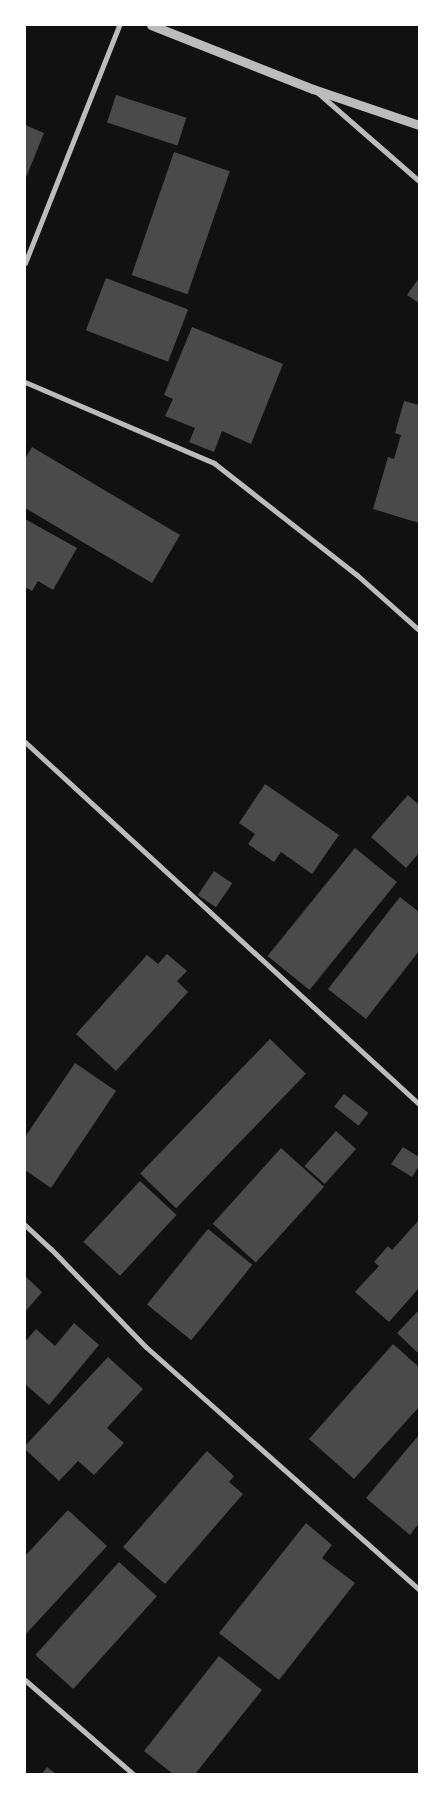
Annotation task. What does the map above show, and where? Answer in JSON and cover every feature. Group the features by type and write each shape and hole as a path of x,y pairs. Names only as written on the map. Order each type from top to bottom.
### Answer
{"street":[{"path":"25,263 119,25"},
{"path":"151,25 313,89 419,125"},
{"path":"313,89 419,181"},
{"path":"25,382 214,463 358,575 419,630"},
{"path":"25,742 419,1104"},
{"path":"25,1225 51,1249 146,1347 419,1589"},
{"path":"25,1680 134,1774"}],"building":[{"path":"116,95 186,118 177,145 107,123"},
{"path":"25,125 44,133 25,180"},
{"path":"174,152 230,171 187,294 132,275"},
{"path":"106,278 188,310 168,362 86,330"},
{"path":"419,278 419,303 407,295"},
{"path":"192,327 283,364 251,444 222,431 214,452 189,442 195,428 165,416 173,399 164,395"},
{"path":"404,401 419,405 419,523 373,509 388,457 394,459 401,435 395,433"},
{"path":"32,447 180,535 152,583 25,508 25,459"},
{"path":"25,519 77,548 53,590 38,581 32,591 25,587"},
{"path":"265,784 339,835 312,874 281,852 274,862 248,844 255,834 239,823"},
{"path":"408,795 419,805 419,853 406,868 371,837"},
{"path":"355,848 397,882 309,990 268,956"},
{"path":"214,871 232,883 216,907 198,895"},
{"path":"400,897 419,912 419,951 366,1019 328,989"},
{"path":"167,954 187,971 177,981 188,992 116,1071 76,1034 147,955 158,964"},
{"path":"270,1039 306,1074 176,1208 140,1174"},
{"path":"75,1063 116,1091 51,1188 25,1170 25,1137"},
{"path":"344,1094 368,1113 359,1126 334,1107"},
{"path":"336,1131 356,1149 325,1184 305,1166"},
{"path":"403,1147 419,1157 419,1166 412,1177 391,1164"},
{"path":"281,1148 324,1187 256,1263 213,1224"},
{"path":"140,1181 177,1215 120,1276 83,1242"},
{"path":"419,1220 419,1288 389,1322 355,1292 379,1266 374,1262 388,1246 392,1250"},
{"path":"208,1229 252,1265 191,1340 147,1304"},
{"path":"25,1276 42,1292 25,1312"},
{"path":"419,1310 419,1354 397,1333"},
{"path":"74,1323 99,1345 49,1405 25,1384 25,1342 36,1329 55,1346"},
{"path":"393,1344 419,1367 419,1407 354,1479 309,1439"},
{"path":"108,1357 143,1389 107,1428 124,1443 94,1475 78,1461 59,1481 25,1449 25,1446"},
{"path":"419,1435 419,1523 410,1535 366,1498"},
{"path":"207,1451 234,1476 229,1482 243,1494 165,1584 123,1547"},
{"path":"68,1510 107,1546 25,1635 25,1556"},
{"path":"306,1523 332,1545 322,1558 355,1583 279,1680 219,1633"},
{"path":"119,1562 157,1596 73,1689 35,1655"},
{"path":"219,1656 262,1690 195,1774 173,1774 144,1751"},
{"path":"47,1767 56,1774 42,1774"}]}
